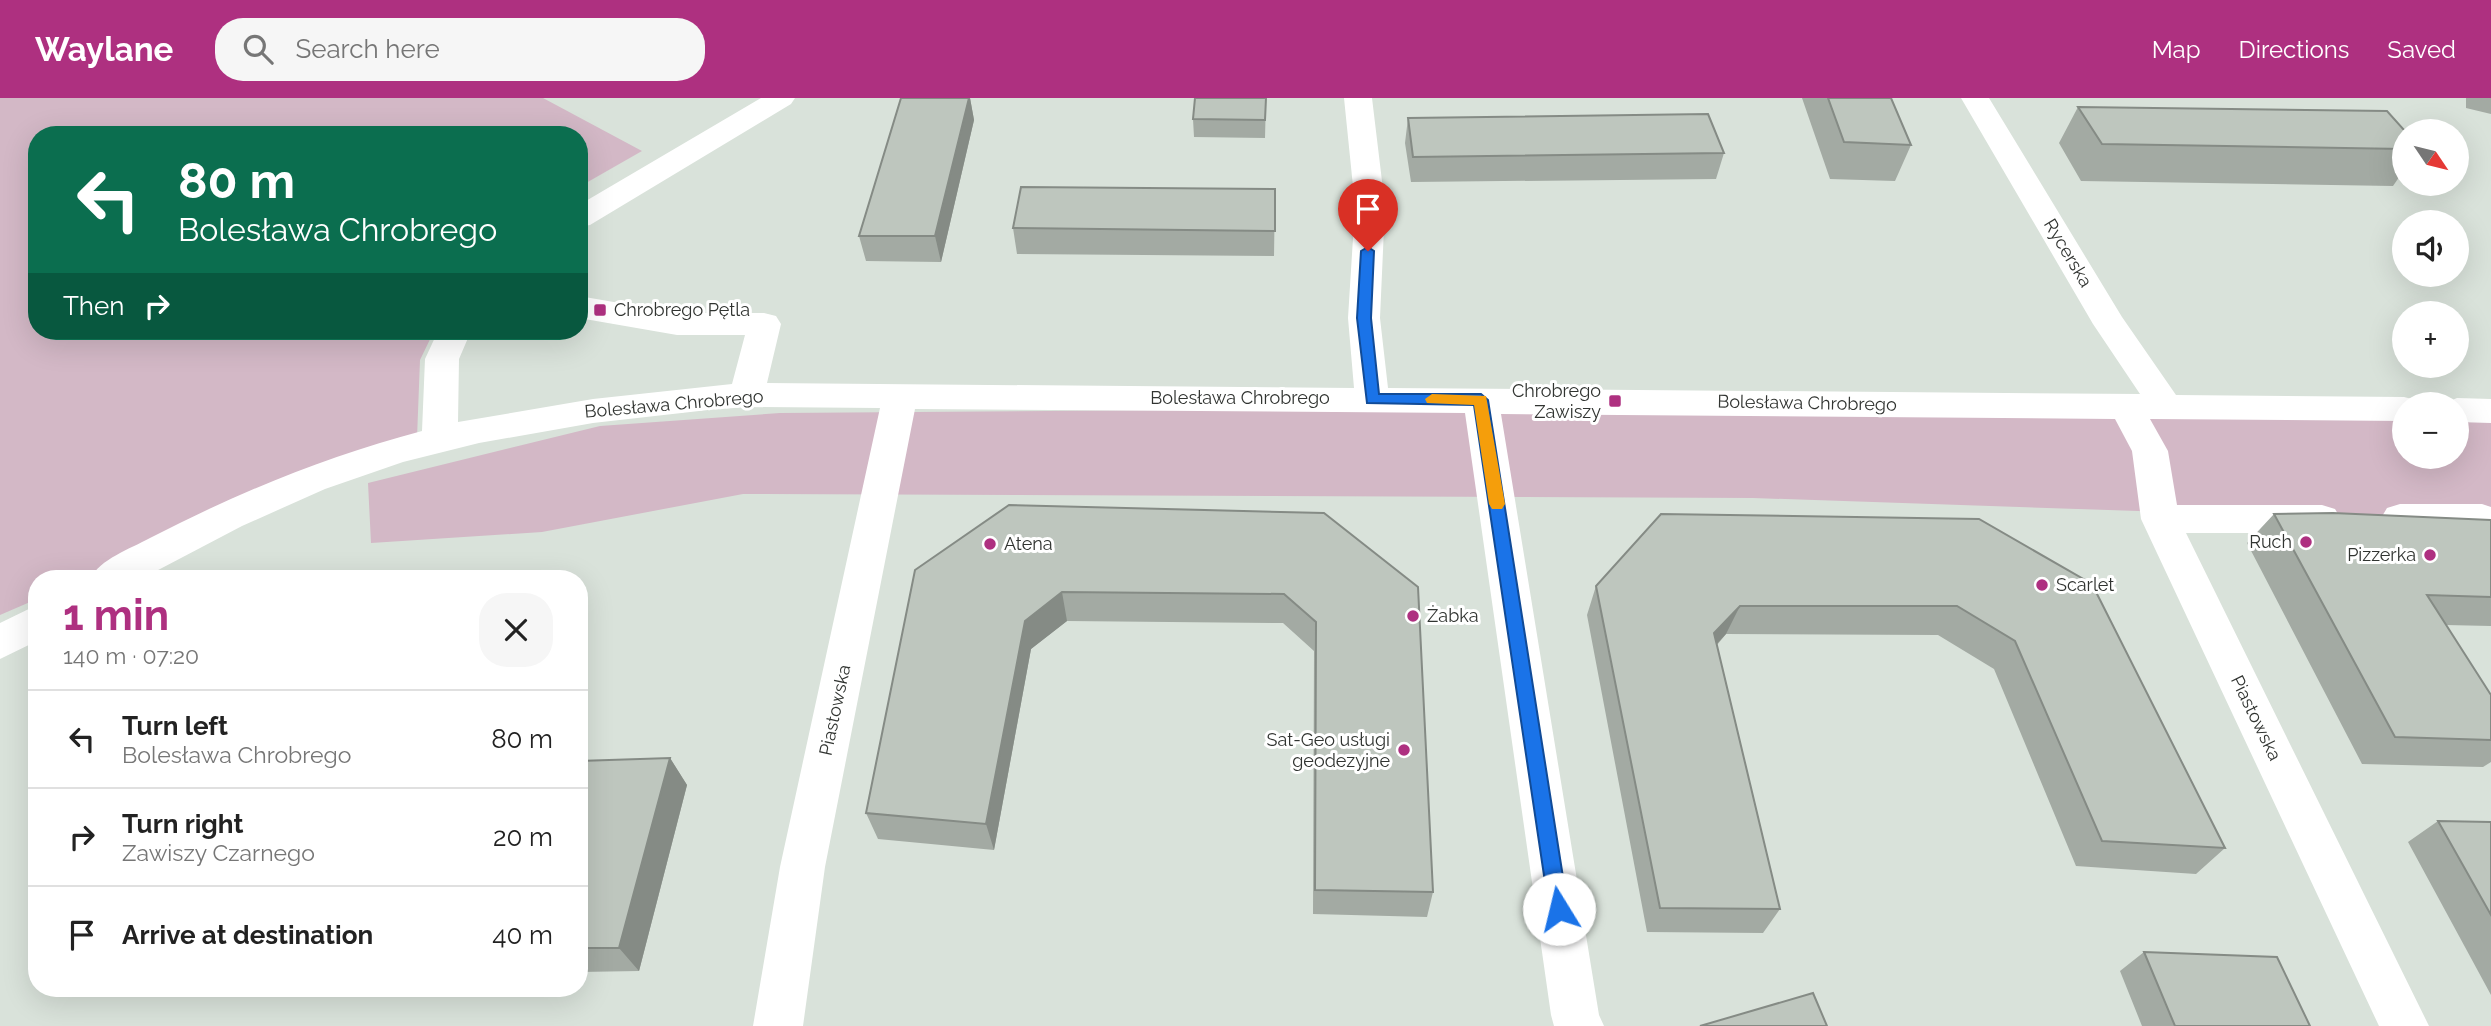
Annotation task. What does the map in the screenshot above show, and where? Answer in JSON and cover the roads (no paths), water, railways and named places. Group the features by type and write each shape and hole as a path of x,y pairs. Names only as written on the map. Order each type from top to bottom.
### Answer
{"street":[{"path":"588,213 781,98"},
{"path":"1358,98 1370,206 1364,318 1372,399"},
{"name":"Rycerska","path":"1975,98 2110,324 2145,406"},
{"path":"588,309 677,324 764,324 747,395"},
{"path":"440,439 442,359 450,340"},
{"name":"Bolesława Chrobrego","path":"127,570 258,503 340,470 440,439 582,412 747,395 2392,409"},
{"name":"Piastowska","path":"778,1026 798,881 879,508 900,396"},
{"path":"1481,400 1575,1015 1579,1026"},
{"name":"Piastowska","path":"2145,406 2160,519 2404,1026"},
{"path":"2469,410 2491,411"},
{"path":"2160,519 2482,518"},
{"path":"0,643 28,626"}],"place":[{"name":"Chrobrego Pętla","path":"600,310"},
{"name":"Chrobrego Zawiszy","path":"1615,401"},
{"name":"Ruch","path":"2306,542"},
{"name":"Atena","path":"990,544"},
{"name":"Pizzerka","path":"2430,555"},
{"name":"Scarlet","path":"2042,585"},
{"name":"Żabka","path":"1413,616"},
{"name":"Sat-Geo usługi geodezyjne","path":"1404,750"}]}
